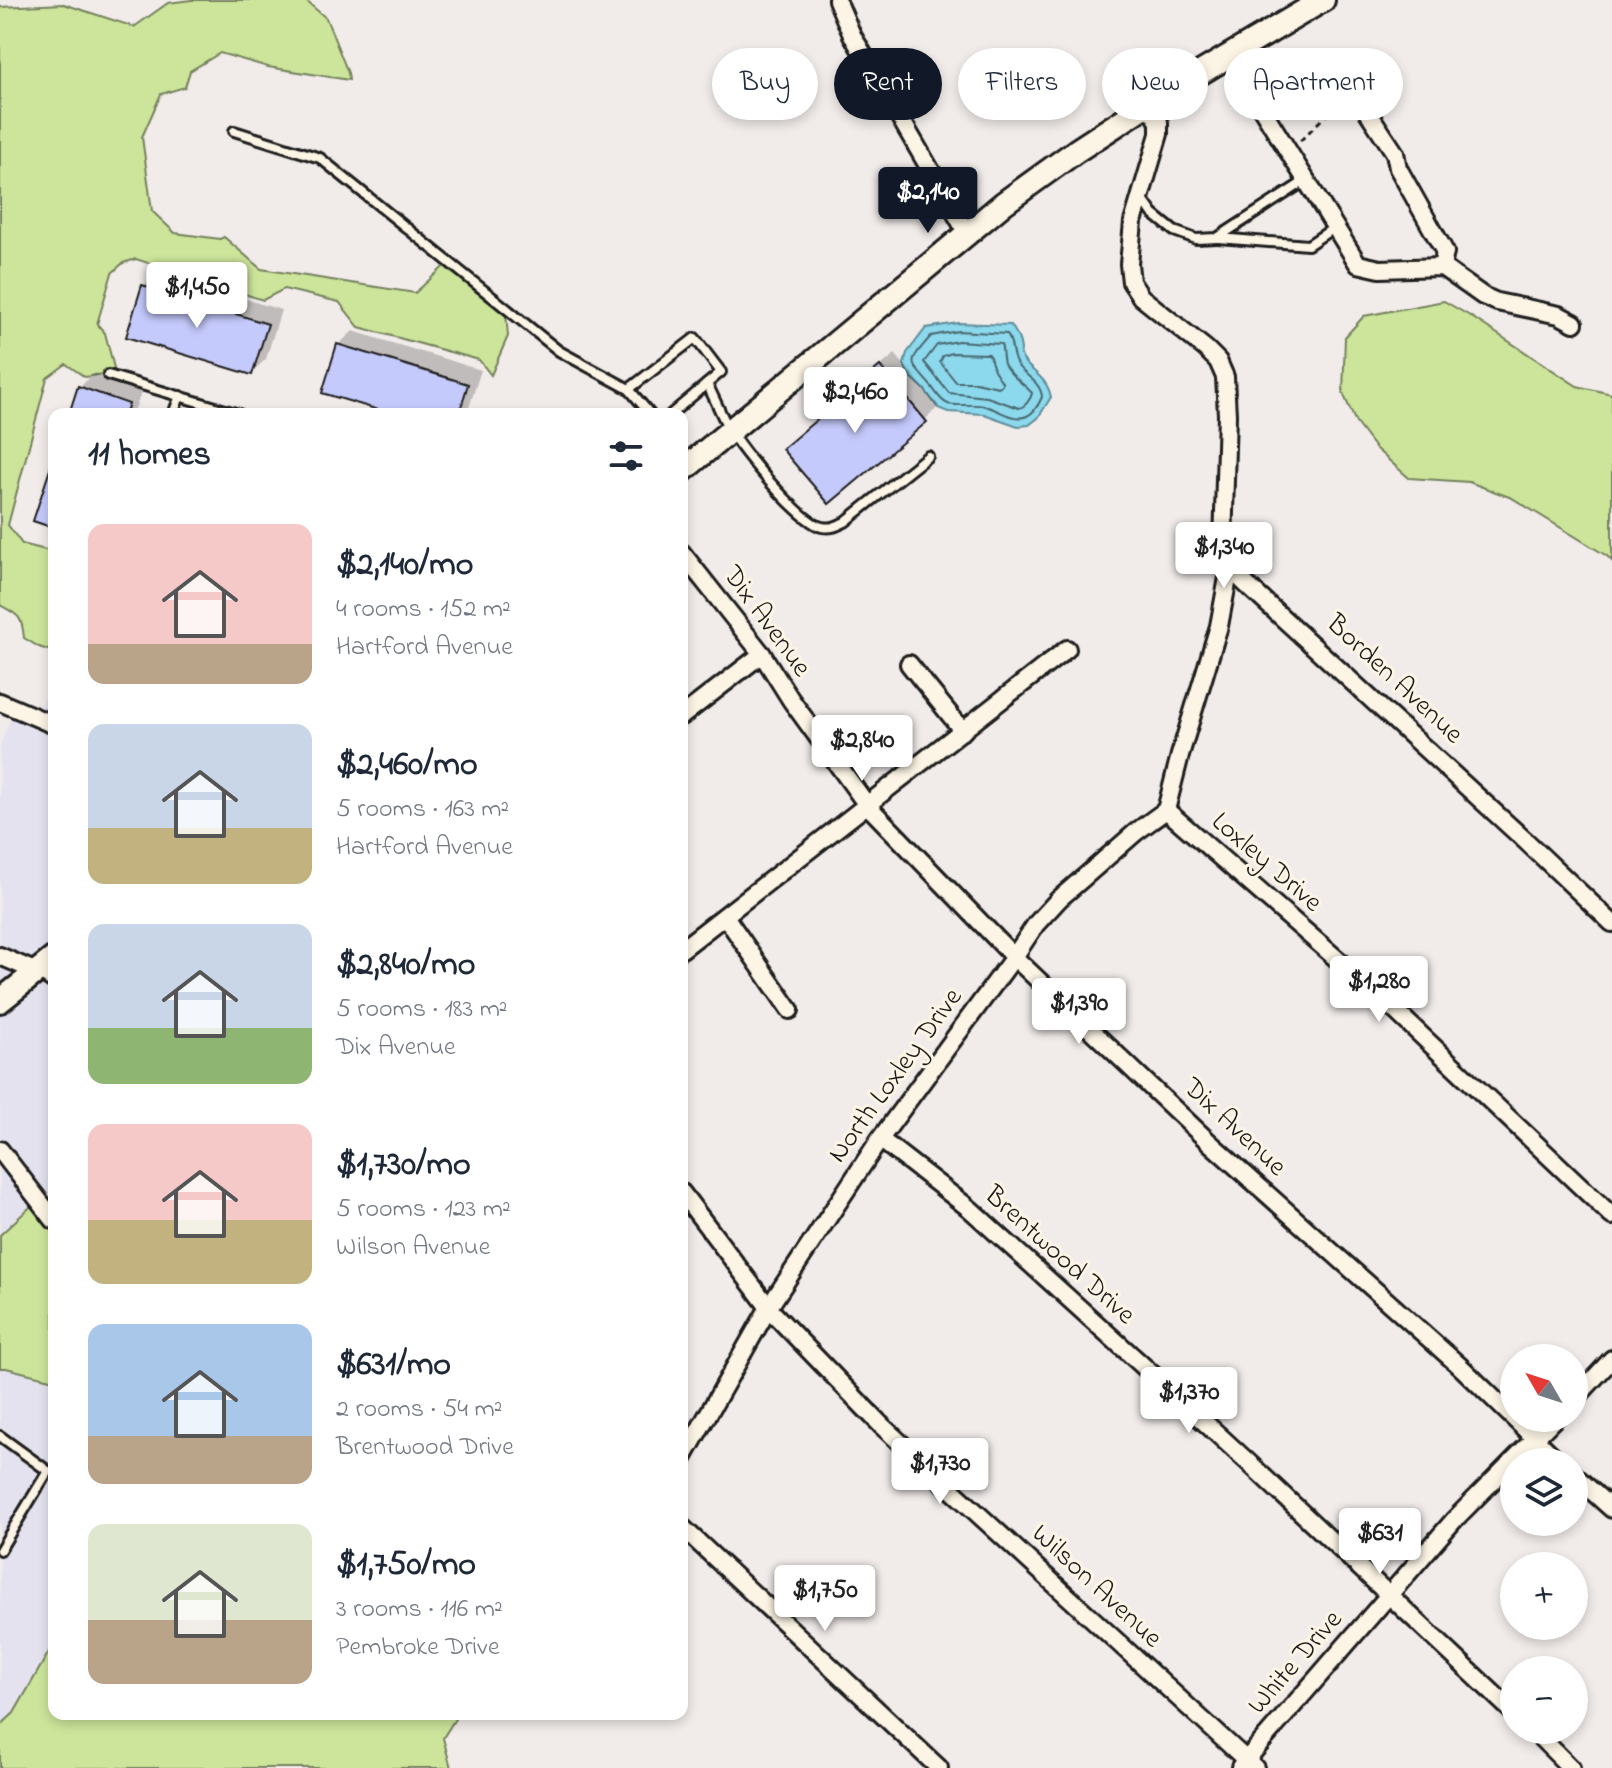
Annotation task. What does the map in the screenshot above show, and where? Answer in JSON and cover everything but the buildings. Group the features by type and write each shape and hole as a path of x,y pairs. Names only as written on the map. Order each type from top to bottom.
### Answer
{"main road":[{"path":"1208,64 1289,10 1323,0"},
{"path":"688,462 730,431 967,233 1041,176 1124,120"},
{"path":"0,1001 48,972"}],"street":[{"path":"837,0 852,35 967,233"},
{"path":"1158,120 1159,134 1130,243 1131,282 1141,297 1218,361 1225,377 1227,415 1223,544 1230,567 1219,626 1166,810"},
{"path":"1269,120 1358,264 1380,269 1442,267 1483,296 1497,302 1559,315 1574,323"},
{"path":"1373,120 1395,153 1398,168 1445,252 1442,267"},
{"name":"Dix Avenue","path":"688,561 762,654 791,700 867,805 1014,957 1210,1143 1462,1368 1544,1448"},
{"name":"Borden Avenue","path":"1230,567 1612,923"},
{"path":"688,944 1067,649"},
{"path":"688,711 762,654"},
{"path":"909,664 963,731"},
{"path":"0,702 48,722"},
{"name":"North Loxley Drive","path":"688,1449 769,1307 880,1139 1036,924 1059,899 1166,810"},
{"name":"Loxley Drive","path":"1166,810 1384,1000 1612,1216"},
{"path":"725,916 790,1010"},
{"path":"0,956 48,972"},
{"name":"Brentwood Drive","path":"880,1139 970,1209 1228,1443 1500,1700"},
{"path":"0,1150 48,1209"},
{"name":"Wilson Avenue","path":"688,1201 769,1307 882,1426 1247,1765"},
{"path":"1588,1385 1612,1359"},
{"name":"White Drive","path":"1247,1765 1285,1713 1454,1520 1540,1432"},
{"path":"1588,1488 1612,1509"},
{"path":"688,1533 939,1768"},
{"path":"1547,1744 1571,1768"}],"lane":[{"path":"234,131 320,158 559,351 629,389 645,408"},
{"path":"1217,238 1305,181"},
{"path":"1141,197 1153,214 1174,231 1196,239 1308,245 1335,227"},
{"path":"629,389 695,338 721,372 678,408"},
{"path":"108,375 219,408"},
{"path":"707,384 730,431 800,515 818,527 830,529 845,522 928,456"},
{"path":"175,408 180,396"},
{"path":"0,1436 48,1471 0,1550"}],"path":[{"path":"1287,150 1304,139 1321,120"}],"shaded area":[{"path":"48,688 48,1203 41,1197 0,1235 0,745 14,710 39,713"},
{"path":"0,1368 6,1368 48,1378 48,1654 14,1713 0,1726"}],"green space":[{"path":"191,0 305,0 326,18 349,80 268,67 220,53 190,71 185,87 161,94 142,137 152,211 175,233 224,237 261,269 415,293 453,258 505,302 508,336 491,375 479,360 359,327 339,302 284,289 263,300 136,259 123,263 112,273 97,324 105,333 115,372 85,377 66,364 47,378 8,525 22,544 48,550 48,650 24,638 18,617 0,605 0,7 64,4 134,27 168,3"},
{"path":"1444,301 1577,386 1612,394 1612,561 1512,498 1469,482 1409,478 1375,448 1356,423 1343,393 1345,337 1364,316"},
{"path":"41,1197 48,1203 48,1378 0,1368 0,1235"},
{"path":"48,1654 48,1720 454,1720 443,1738 451,1768 0,1768 0,1726 14,1713"}],"water":[{"path":"958,323 1011,325 1019,339 1023,360 1045,382 1051,397 1038,418 1029,425 1018,426 984,414 948,412 938,408 908,374 904,364 907,353 926,328"}]}
